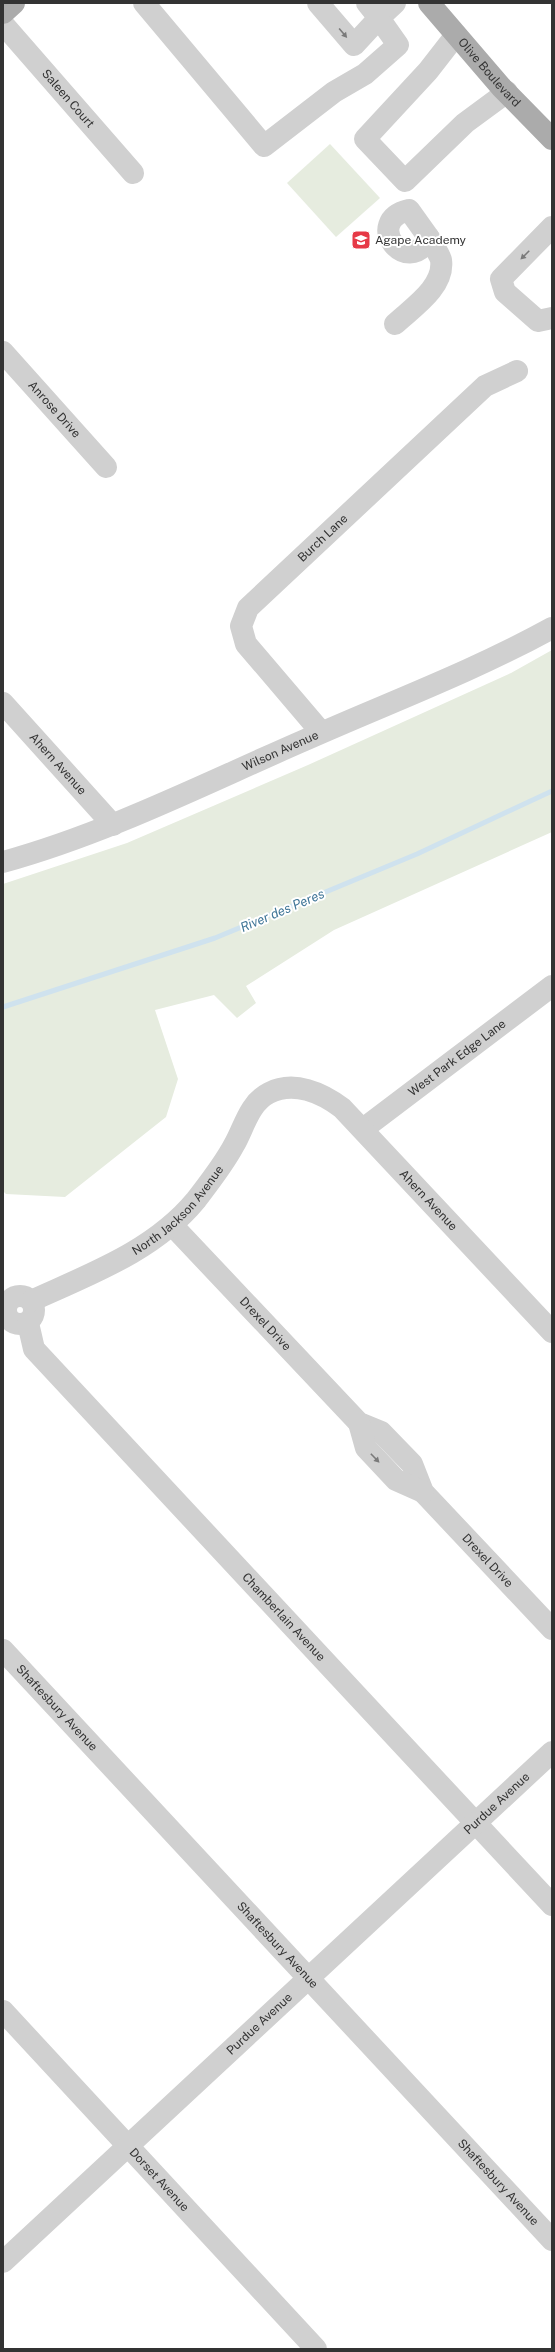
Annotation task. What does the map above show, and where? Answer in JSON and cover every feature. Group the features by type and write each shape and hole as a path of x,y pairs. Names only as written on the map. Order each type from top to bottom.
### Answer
{"main road":[{"path":"3,13 14,3"},
{"name":"Olive Boulevard","path":"429,3 507,92 552,139"}],"street":[{"path":"144,3 264,146 334,92 366,74 398,45 373,11"},
{"path":"318,3 354,45 373,11 395,3"},
{"name":"Saleen Court","path":"3,24 132,173"},
{"path":"395,324 433,288 440,273 441,260 429,238 409,210 405,181 365,139 428,71 456,35"},
{"path":"405,181 465,123 507,92"},
{"path":"409,210 401,211 390,221 388,234 390,241 400,251 407,252 421,249 429,238"},
{"path":"552,227 501,279 505,292 538,321 552,318"},
{"name":"Anrose Drive","path":"3,352 106,467"},
{"name":"Burch Lane","path":"321,732 246,644 242,626 248,608 485,386 517,371"},
{"name":"Wilson Avenue","path":"3,862 113,824 321,732 477,667 552,628"},
{"name":"Ahern Avenue","path":"3,703 113,824"},
{"name":"West Park Edge Lane","path":"363,1129 552,986"},
{"name":"Ahern Avenue","path":"293,1088 313,1091 330,1099 342,1108 552,1332"},
{"name":"North Jackson Avenue","path":"32,1301 119,1261 172,1225 195,1200 219,1169 234,1146 246,1119 260,1100 278,1090 293,1088"},
{"name":"Drexel Drive","path":"172,1225 359,1423 381,1432 412,1464 423,1492 552,1630"},
{"path":"19,1296 24,1296 32,1301 34,1306 34,1315 28,1322 14,1323 8,1317 5,1308 19,1296"},
{"name":"Chamberlain Avenue","path":"28,1322 34,1349 552,1905"},
{"name":"Shaftesbury Avenue","path":"3,1650 552,2240"},
{"name":"Purdue Avenue","path":"3,2262 552,1752"},
{"name":"Dorset Avenue","path":"3,2011 316,2349"}],"shaded area":[{"path":"330,144 380,198 336,237 287,183"},
{"path":"552,650 552,832 334,930 246,986 256,1003 237,1018 214,995 155,1010 178,1079 166,1117 65,1197 6,1194 3,1191 3,884 127,843 308,765 511,673"}],"waterway":[{"name":"River des Peres","path":"3,1007 215,938 417,854 552,791"}],"place":[{"name":"Agape Academy","path":"361,240"}]}
